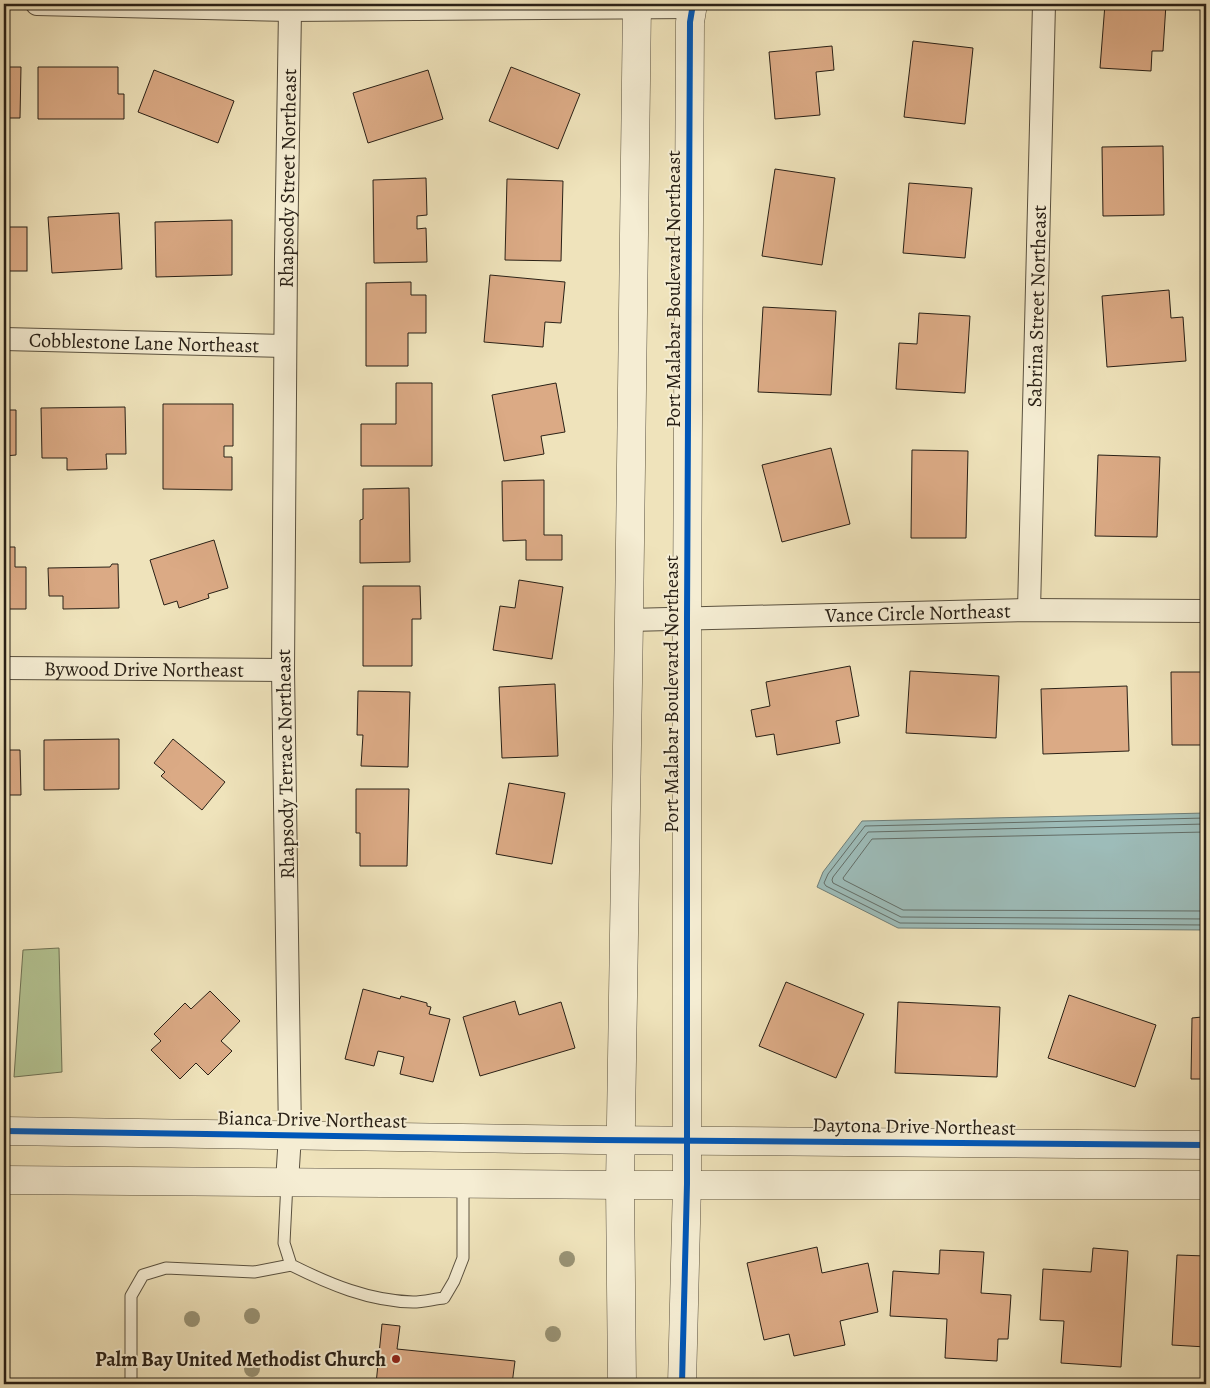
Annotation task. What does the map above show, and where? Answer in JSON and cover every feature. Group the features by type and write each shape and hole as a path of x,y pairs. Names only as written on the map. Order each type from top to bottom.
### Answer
{"street":[{"path":"37,4 290,10 693,5"},
{"name":"Sabrina Street Northeast","path":"1029,610 1044,4"},
{"name":"Port Malabar Boulevard Northeast","path":"682,1384 688,1140 687,619 690,22 693,5"},
{"name":"Port Malabar Boulevard Northeast","path":"622,1384 620,1185 636,6"},
{"name":"Rhapsody Street Northeast","path":"285,346 290,10"},
{"name":"Cobblestone Lane Northeast","path":"4,339 285,346"},
{"name":"Rhapsody Terrace Northeast","path":"285,346 284,670 290,1135 287,1182"},
{"name":"Vance Circle Northeast","path":"629,620 1029,610 1206,611"},
{"name":"Bywood Drive Northeast","path":"4,668 284,670"},
{"name":"Bianca Drive Northeast","path":"4,1131 621,1140"},
{"name":"Daytona Drive Northeast","path":"621,1140 1206,1145"},
{"path":"4,1180 620,1185 1206,1185"}],"lane":[{"path":"287,1182 284,1243 291,1265"},
{"path":"131,1384 131,1296 143,1275 166,1268 254,1272 291,1265 323,1281 368,1297 414,1302 444,1298 454,1281 463,1258 463,1183"}],"green space":[{"path":"59,948 62,1072 14,1077 23,950"}],"water":[{"path":"1206,813 1206,930 898,928 817,887 823,872 862,821"}],"building":[{"path":"1105,4 1166,4 1163,51 1152,51 1151,71 1100,68"},
{"path":"913,41 973,48 965,124 904,117"},
{"path":"832,46 834,70 816,72 820,115 775,119 769,52"},
{"path":"4,67 21,67 20,118 4,118"},
{"path":"38,67 118,67 118,94 124,94 124,119 38,119"},
{"path":"511,67 580,94 558,149 489,121"},
{"path":"154,70 234,101 218,143 138,112"},
{"path":"428,70 443,119 368,143 353,93"},
{"path":"1163,146 1164,215 1103,216 1102,147"},
{"path":"775,169 835,178 822,265 762,256"},
{"path":"426,178 427,215 417,216 417,229 426,228 427,262 374,263 373,180"},
{"path":"507,179 563,181 561,261 505,260"},
{"path":"909,183 972,188 965,258 903,253"},
{"path":"119,213 122,269 52,273 48,217"},
{"path":"232,220 232,275 156,277 155,222"},
{"path":"4,227 27,227 27,271 4,271"},
{"path":"490,275 565,282 561,323 545,322 543,347 484,342"},
{"path":"411,282 411,295 426,295 426,333 408,333 408,366 366,366 366,283"},
{"path":"1169,290 1171,318 1183,317 1186,361 1107,367 1102,296"},
{"path":"763,307 836,311 831,395 758,392"},
{"path":"919,313 970,316 965,393 896,389 899,343 917,344"},
{"path":"396,383 432,383 432,466 361,466 361,424 396,424"},
{"path":"556,383 565,432 541,436 544,454 504,461 492,395"},
{"path":"163,404 233,404 233,446 224,446 224,457 232,457 232,490 163,489"},
{"path":"125,407 126,454 106,454 107,469 67,470 67,458 42,458 41,408"},
{"path":"4,410 16,410 16,455 4,456"},
{"path":"831,448 850,524 782,542 762,465"},
{"path":"912,450 968,451 966,538 911,538"},
{"path":"1098,455 1160,457 1157,537 1095,536"},
{"path":"544,480 544,535 562,535 562,560 526,560 526,540 503,541 502,481"},
{"path":"409,488 410,562 360,563 360,520 363,519 363,489"},
{"path":"214,540 228,588 208,594 209,598 179,608 177,601 164,605 150,560"},
{"path":"4,547 15,547 15,567 26,567 26,609 4,609"},
{"path":"112,564 118,564 119,608 63,609 63,596 49,596 48,568 110,567"},
{"path":"519,580 563,587 552,659 493,650 500,606 515,608"},
{"path":"363,586 420,586 421,619 412,619 412,666 363,666"},
{"path":"850,666 859,716 836,721 840,743 777,755 774,734 756,737 751,710 770,706 766,682"},
{"path":"910,671 999,676 996,738 906,733"},
{"path":"1171,672 1206,672 1206,745 1172,745"},
{"path":"555,684 558,756 502,758 499,687"},
{"path":"1127,686 1129,751 1043,754 1041,689"},
{"path":"358,691 410,692 408,767 361,766 363,735 357,735"},
{"path":"119,739 119,789 44,790 44,740"},
{"path":"173,739 225,782 202,810 161,776 165,772 154,763"},
{"path":"4,750 20,750 21,795 4,795"},
{"path":"509,783 565,793 552,864 496,854"},
{"path":"356,789 409,789 407,866 360,866 360,833 356,833"},
{"path":"786,982 864,1014 836,1078 759,1046"},
{"path":"363,989 400,999 401,996 427,1003 427,1006 431,1007 429,1014 450,1019 433,1082 400,1074 404,1057 378,1051 374,1066 345,1059"},
{"path":"210,991 240,1021 221,1041 232,1051 208,1075 196,1063 180,1079 151,1050 161,1041 154,1034 185,1003 191,1009"},
{"path":"1203,994 1206,994 1206,1079 1191,1079 1192,1018 1202,1017"},
{"path":"1069,995 1156,1025 1135,1087 1048,1058"},
{"path":"515,1001 519,1015 561,1002 575,1048 480,1076 463,1017"},
{"path":"898,1002 1000,1007 997,1077 895,1073"},
{"path":"817,1247 822,1273 868,1263 878,1312 840,1321 845,1345 794,1356 789,1334 764,1340 747,1263"},
{"path":"1093,1248 1128,1251 1121,1367 1061,1363 1064,1321 1040,1320 1043,1269 1091,1272"},
{"path":"940,1250 984,1252 981,1293 1011,1295 1008,1339 998,1339 997,1361 945,1358 947,1319 890,1316 893,1271 939,1274"},
{"path":"1177,1255 1206,1256 1206,1347 1172,1345"},
{"name":"Palm Bay United Methodist Church","path":"382,1324 400,1326 397,1349 515,1361 512,1384 376,1384"}],"cycle path":[{"path":"682,1384 687,1184 690,22 693,4"},
{"path":"4,1131 597,1140 1206,1145"}],"place":[{"name":"Palm Bay United Methodist Church","path":"396,1359"}]}
